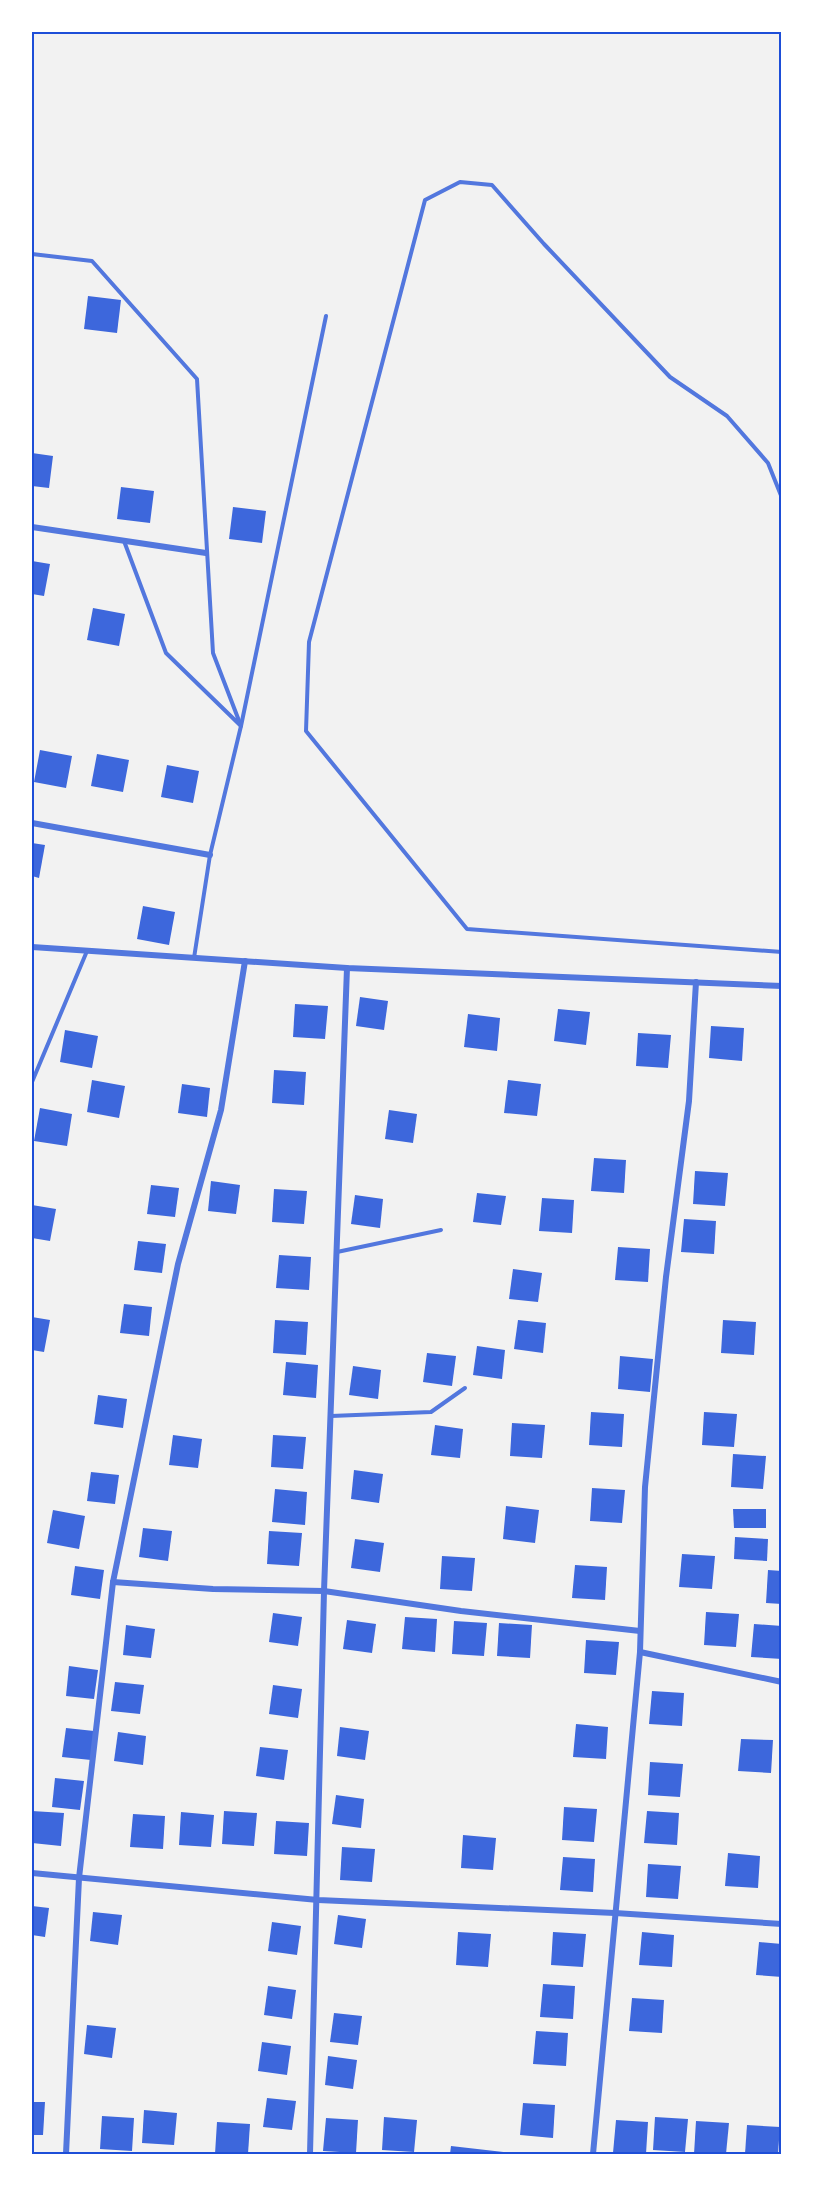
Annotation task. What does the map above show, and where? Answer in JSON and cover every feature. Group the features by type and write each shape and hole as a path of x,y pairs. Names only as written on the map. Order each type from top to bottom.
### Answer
{"street":[{"path":"32,527 206,553"},
{"path":"32,823 210,855"},
{"path":"32,947 347,968 782,986"},
{"path":"66,2154 79,1878 113,1582 178,1264 221,1110 245,961"},
{"path":"310,2154 324,1591 347,968"},
{"path":"593,2154 640,1652 645,1487 666,1277 689,1101 696,982"},
{"path":"113,1582 213,1589 324,1591 461,1611 640,1631"},
{"path":"640,1652 782,1682"},
{"path":"32,1873 318,1900 615,1913 782,1924"}],"lane":[{"path":"782,498 768,463 727,416 670,376 544,244 492,185 460,182 425,200 309,642 306,730 467,929 782,952"},
{"path":"32,254 92,261 197,379 213,653 241,726"},
{"path":"194,958 210,855 241,726 326,316"},
{"path":"124,541 166,653 241,726"},
{"path":"32,1082 87,951"},
{"path":"337,1252 441,1230"},
{"path":"331,1416 431,1412 465,1388"}],"building":[{"path":"88,296 121,300 117,333 84,329"},
{"path":"32,453 53,456 49,488 32,486"},
{"path":"121,487 154,491 150,523 117,519"},
{"path":"233,507 266,511 262,543 229,539"},
{"path":"32,561 50,564 44,596 32,594"},
{"path":"93,608 125,614 119,646 87,640"},
{"path":"40,750 72,756 66,788 34,782"},
{"path":"97,754 129,760 123,792 91,786"},
{"path":"167,765 199,771 193,803 161,797"},
{"path":"32,843 45,845 39,878 32,876"},
{"path":"143,906 175,912 169,945 137,939"},
{"path":"360,997 388,1001 384,1030 356,1026"},
{"path":"295,1004 328,1006 325,1039 293,1037"},
{"path":"558,1009 590,1012 586,1045 554,1041"},
{"path":"468,1014 500,1018 497,1051 464,1047"},
{"path":"711,1026 744,1028 742,1061 709,1058"},
{"path":"65,1030 98,1036 92,1068 60,1062"},
{"path":"638,1033 671,1035 668,1068 636,1066"},
{"path":"274,1070 306,1072 304,1105 272,1103"},
{"path":"92,1080 125,1086 119,1118 87,1112"},
{"path":"508,1080 541,1084 537,1116 504,1113"},
{"path":"182,1084 210,1088 207,1117 178,1113"},
{"path":"40,1108 72,1114 67,1146 34,1141"},
{"path":"389,1110 417,1114 413,1143 385,1139"},
{"path":"594,1158 626,1160 624,1193 591,1191"},
{"path":"695,1171 728,1173 725,1206 693,1204"},
{"path":"211,1181 240,1185 236,1214 208,1211"},
{"path":"151,1185 179,1188 175,1217 147,1214"},
{"path":"274,1189 307,1191 304,1224 272,1222"},
{"path":"477,1193 506,1196 501,1225 473,1222"},
{"path":"355,1195 383,1199 380,1228 351,1224"},
{"path":"542,1198 574,1200 572,1233 539,1231"},
{"path":"32,1205 56,1209 50,1241 32,1238"},
{"path":"684,1219 716,1221 714,1254 681,1252"},
{"path":"138,1241 166,1244 162,1273 134,1270"},
{"path":"618,1247 650,1249 648,1282 615,1280"},
{"path":"279,1255 311,1257 309,1290 276,1288"},
{"path":"513,1269 542,1273 538,1302 509,1299"},
{"path":"124,1304 152,1307 149,1336 120,1333"},
{"path":"32,1317 50,1320 44,1352 32,1350"},
{"path":"275,1320 308,1322 306,1355 273,1353"},
{"path":"518,1320 546,1323 543,1353 514,1349"},
{"path":"723,1320 756,1322 754,1355 721,1353"},
{"path":"477,1346 505,1350 502,1379 473,1375"},
{"path":"427,1353 456,1356 452,1386 423,1382"},
{"path":"620,1356 653,1359 650,1392 618,1389"},
{"path":"286,1362 318,1365 316,1398 283,1395"},
{"path":"353,1366 381,1370 378,1399 349,1395"},
{"path":"98,1395 127,1399 123,1428 94,1424"},
{"path":"591,1412 624,1414 622,1447 589,1445"},
{"path":"704,1412 737,1414 734,1447 702,1445"},
{"path":"512,1423 545,1425 542,1458 510,1456"},
{"path":"435,1425 463,1429 460,1458 431,1455"},
{"path":"173,1435 202,1439 198,1468 169,1465"},
{"path":"273,1435 306,1437 303,1469 271,1467"},
{"path":"733,1454 766,1456 763,1489 731,1487"},
{"path":"354,1470 383,1474 379,1503 351,1499"},
{"path":"91,1472 119,1475 115,1504 87,1501"},
{"path":"592,1488 625,1490 622,1523 590,1521"},
{"path":"275,1489 307,1492 305,1525 272,1522"},
{"path":"506,1506 539,1510 535,1543 503,1539"},
{"path":"733,1509 766,1509 766,1528 734,1528"},
{"path":"53,1510 85,1516 79,1549 47,1543"},
{"path":"143,1528 172,1531 168,1561 139,1557"},
{"path":"269,1531 302,1533 299,1566 267,1564"},
{"path":"735,1537 768,1539 767,1561 734,1559"},
{"path":"355,1539 384,1543 380,1572 351,1568"},
{"path":"682,1554 715,1556 712,1589 679,1587"},
{"path":"442,1556 475,1558 472,1591 440,1589"},
{"path":"575,1565 607,1567 605,1600 572,1598"},
{"path":"75,1566 104,1570 100,1599 71,1595"},
{"path":"768,1570 782,1571 782,1604 766,1603"},
{"path":"706,1612 739,1614 736,1647 704,1645"},
{"path":"273,1613 302,1617 298,1646 269,1642"},
{"path":"405,1617 437,1619 435,1652 402,1649"},
{"path":"347,1620 376,1624 372,1653 343,1649"},
{"path":"454,1621 487,1623 484,1656 452,1654"},
{"path":"499,1623 532,1625 530,1658 497,1656"},
{"path":"754,1624 782,1626 782,1659 751,1657"},
{"path":"126,1625 155,1629 151,1658 123,1655"},
{"path":"586,1640 619,1642 616,1675 584,1673"},
{"path":"69,1666 98,1670 94,1699 66,1696"},
{"path":"115,1682 144,1685 140,1714 111,1711"},
{"path":"273,1685 302,1689 298,1718 269,1714"},
{"path":"652,1691 684,1693 682,1726 649,1724"},
{"path":"576,1724 608,1727 606,1759 573,1757"},
{"path":"340,1727 369,1731 365,1760 337,1756"},
{"path":"66,1728 94,1731 91,1760 62,1757"},
{"path":"118,1732 146,1736 143,1765 114,1761"},
{"path":"741,1739 773,1740 771,1773 738,1771"},
{"path":"260,1747 288,1750 284,1780 256,1776"},
{"path":"650,1762 683,1764 680,1797 648,1795"},
{"path":"55,1778 84,1781 80,1810 52,1807"},
{"path":"336,1795 364,1799 361,1828 332,1824"},
{"path":"564,1807 597,1809 594,1842 562,1840"},
{"path":"32,1811 64,1813 61,1846 32,1843"},
{"path":"224,1811 257,1813 254,1846 222,1844"},
{"path":"647,1811 679,1813 677,1845 644,1843"},
{"path":"181,1812 214,1815 211,1847 179,1845"},
{"path":"133,1814 165,1816 163,1849 130,1847"},
{"path":"276,1821 309,1823 307,1856 274,1854"},
{"path":"463,1835 496,1838 493,1870 461,1868"},
{"path":"342,1847 375,1849 372,1882 340,1880"},
{"path":"728,1853 760,1856 758,1888 725,1886"},
{"path":"563,1857 595,1859 593,1892 560,1890"},
{"path":"648,1864 681,1866 678,1899 646,1897"},
{"path":"32,1906 49,1908 45,1937 32,1935"},
{"path":"93,1912 122,1915 118,1945 90,1941"},
{"path":"338,1915 366,1919 362,1948 334,1944"},
{"path":"272,1922 301,1926 297,1955 268,1951"},
{"path":"458,1932 491,1934 488,1967 456,1965"},
{"path":"553,1932 586,1934 583,1967 551,1965"},
{"path":"642,1932 674,1935 672,1967 639,1965"},
{"path":"759,1942 782,1944 782,1977 756,1975"},
{"path":"543,1984 575,1986 573,2019 540,2017"},
{"path":"268,1986 296,1990 292,2019 264,2015"},
{"path":"632,1998 664,2000 662,2033 629,2031"},
{"path":"334,2013 362,2016 358,2045 330,2042"},
{"path":"87,2025 116,2028 112,2058 84,2054"},
{"path":"536,2031 568,2033 566,2066 533,2064"},
{"path":"262,2042 291,2046 287,2075 258,2071"},
{"path":"328,2056 357,2060 353,2089 325,2085"},
{"path":"267,2098 296,2101 292,2130 263,2127"},
{"path":"32,2102 45,2102 43,2135 32,2135"},
{"path":"523,2103 555,2105 553,2138 520,2135"},
{"path":"144,2110 177,2113 174,2145 142,2143"},
{"path":"102,2116 134,2118 132,2151 100,2149"},
{"path":"384,2117 417,2120 414,2152 382,2150"},
{"path":"655,2117 688,2119 685,2152 653,2150"},
{"path":"326,2118 358,2120 356,2153 323,2151"},
{"path":"616,2120 648,2122 646,2154 613,2153"},
{"path":"696,2121 729,2123 726,2154 694,2154"},
{"path":"217,2122 250,2124 248,2154 215,2154"},
{"path":"747,2125 780,2127 778,2154 745,2154"},
{"path":"451,2146 512,2153 512,2154 450,2154"}]}
